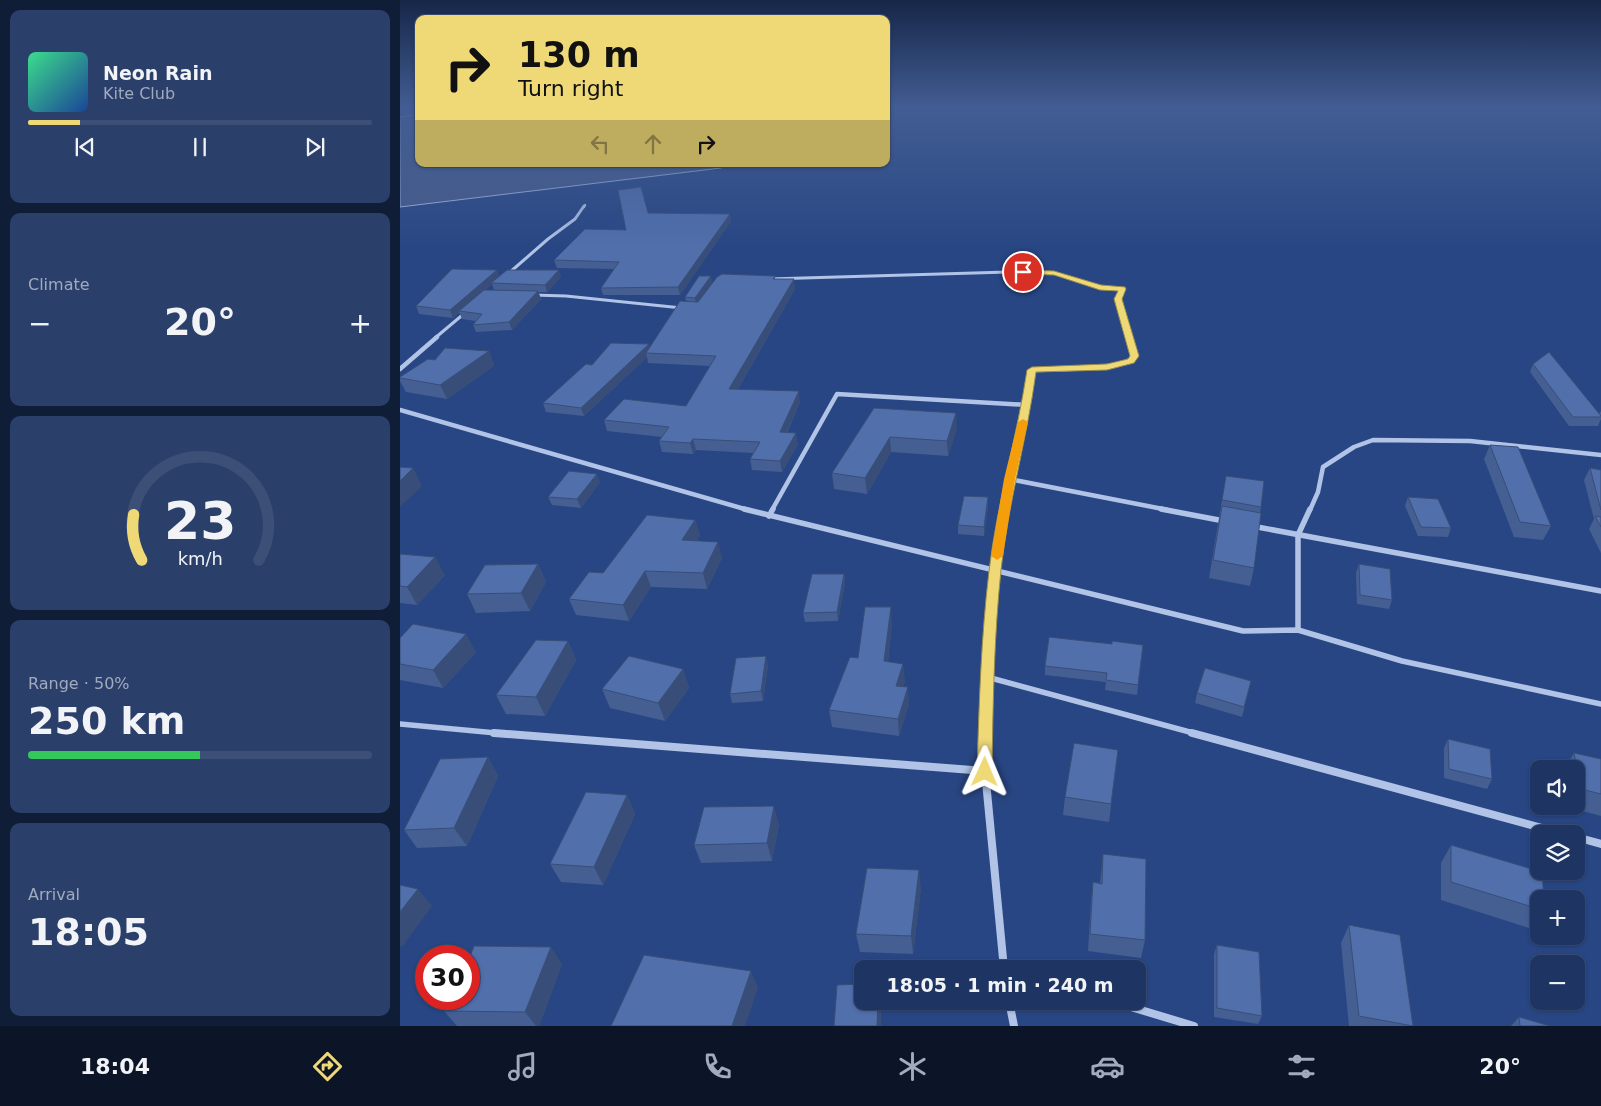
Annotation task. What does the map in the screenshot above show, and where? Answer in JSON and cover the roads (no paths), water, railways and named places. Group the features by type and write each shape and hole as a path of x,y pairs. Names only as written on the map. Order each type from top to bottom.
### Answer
{"street":[{"path":"506,276 548,239 575,219 585,205"},
{"path":"764,279 1008,272 1054,273 1100,288 1122,289 1118,299 1134,356 1131,361 1107,367 1032,370 1027,404 1010,479 995,570 987,677 985,772 1003,960"},
{"path":"530,295 566,296 689,309"},
{"path":"400,369 472,307"},
{"path":"770,516 837,394 1027,404"},
{"path":"400,410 770,516 1243,631 1298,630 1402,660 1601,704"},
{"path":"1298,630 1298,535 1318,492 1323,467 1354,447 1373,440 1470,441 1601,455"},
{"path":"1010,479 1231,522"},
{"path":"1250,526 1601,591"},
{"path":"987,677 1531,825"},
{"path":"400,724 549,738 985,772"},
{"path":"1585,840 1601,844"},
{"path":"1011,1010 1014,1026"},
{"path":"1141,1010 1194,1026"}],"water":[{"path":"400,154 415,154 415,167 723,167 721,168 400,207"}]}
